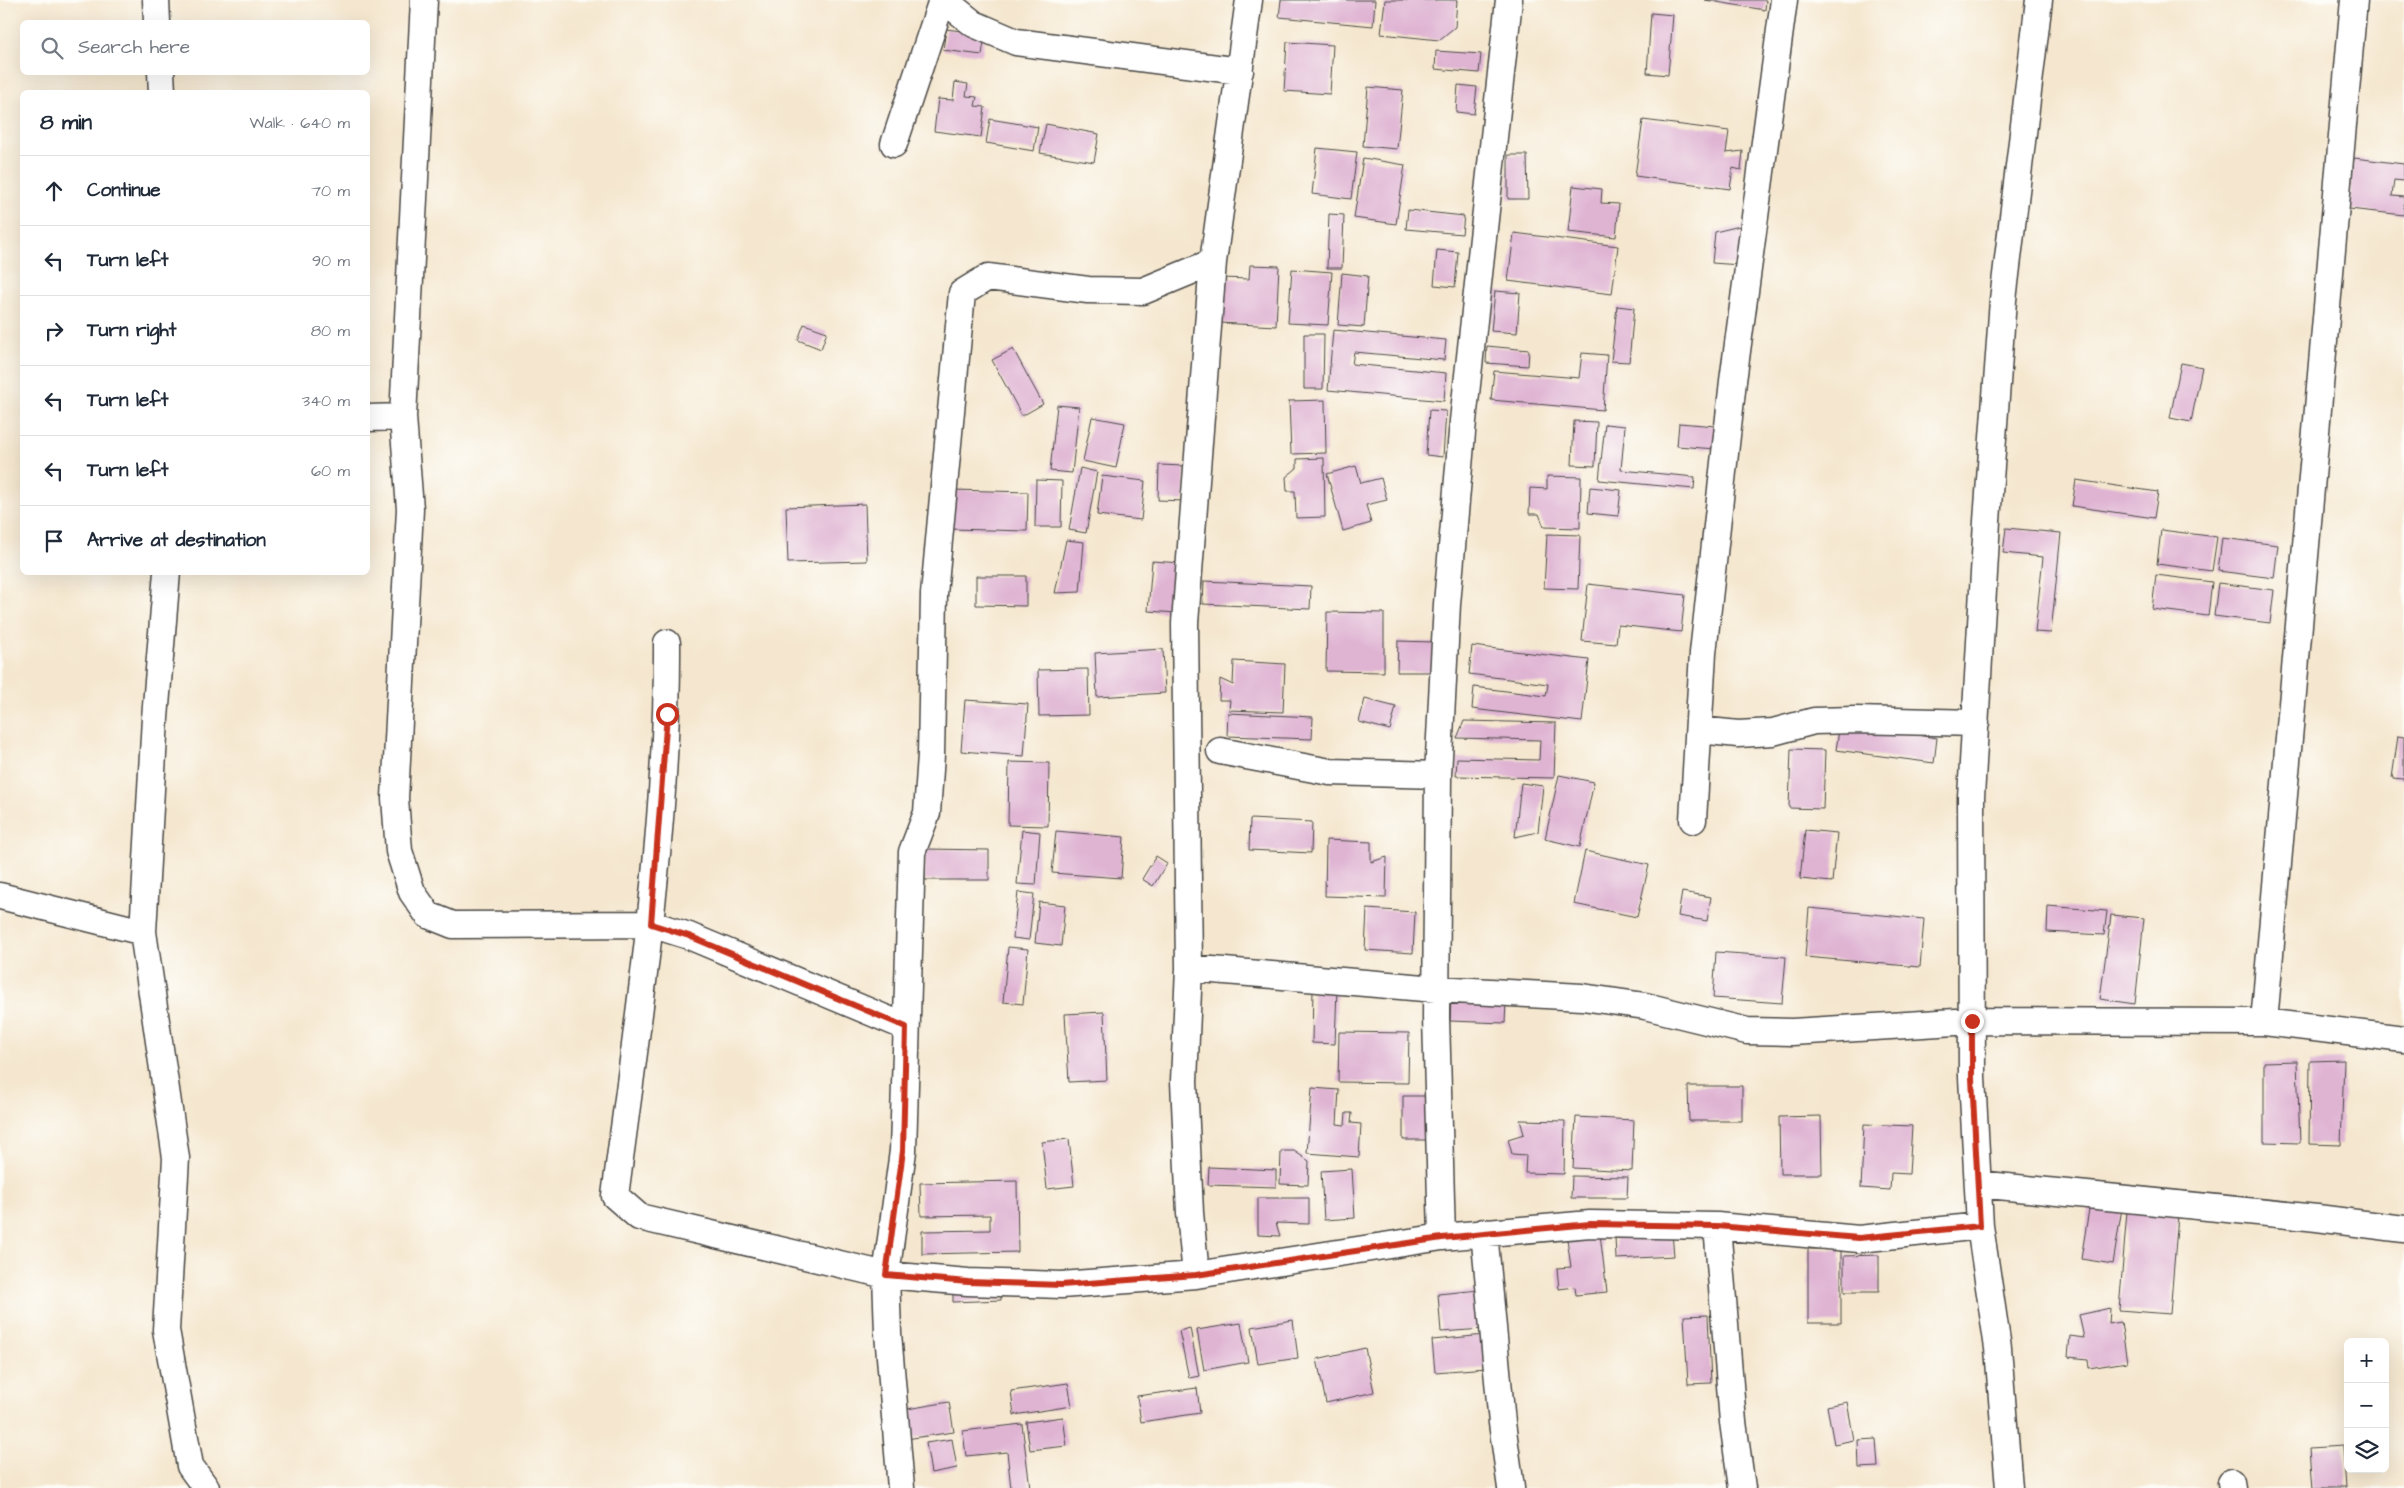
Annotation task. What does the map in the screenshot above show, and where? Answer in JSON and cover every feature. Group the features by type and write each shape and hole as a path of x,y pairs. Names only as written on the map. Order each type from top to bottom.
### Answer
{"street":[{"path":"156,0 157,20"},
{"path":"424,0 403,416 410,509 395,798 399,851 412,892 428,914 453,925 651,924 689,936 906,1027"},
{"path":"894,144 943,0 974,24 1016,42 1240,71"},
{"path":"1196,1275 1190,1213 1184,1081 1189,968 1186,623 1213,262 1249,0"},
{"path":"1442,1238 1436,989 1438,775 1448,604 1463,421 1510,0"},
{"path":"1693,820 1703,653 1733,381 1784,0"},
{"path":"2009,1488 1998,1348 1980,1226 1972,1078 1971,797 1986,521 2003,300 2038,0"},
{"path":"2264,1022 2354,0"},
{"path":"161,75 162,90"},
{"path":"901,1488 888,1333 886,1275 903,1151 912,852 927,813 931,755 934,594 962,293 988,277 1088,290 1144,291 1213,262"},
{"path":"370,418 403,416"},
{"path":"168,575 155,718 144,932 176,1158 166,1330 190,1466 206,1488"},
{"path":"667,643 667,714 651,924 615,1196 639,1217 886,1275 968,1282 1061,1285 1196,1275 1484,1232 1590,1224 1717,1226 1859,1238 1980,1226"},
{"path":"1699,730 1738,734 1773,732 1814,721 1855,720 1976,723"},
{"path":"1220,751 1330,772 1438,775"},
{"path":"0,896 144,932"},
{"path":"1189,968 1436,989 1582,997 1645,1006 1747,1031 1792,1032 1972,1021 2264,1022 2404,1039"},
{"path":"1978,1184 2317,1218 2404,1229"},
{"path":"1717,1226 1733,1422 1742,1488"},
{"path":"1484,1232 1502,1423 1511,1488"}],"building":[{"path":"1281,0 1375,0 1373,26 1279,17"},
{"path":"1385,0 1457,0 1455,27 1439,40 1381,34"},
{"path":"1705,0 1766,0 1765,10"},
{"path":"1651,13 1673,15 1668,75 1647,73"},
{"path":"946,29 985,34 982,55 943,50"},
{"path":"1287,42 1333,45 1330,94 1284,91"},
{"path":"1436,51 1481,54 1479,73 1435,69"},
{"path":"955,82 968,84 966,96 977,97 975,106 985,107 981,137 934,131 938,99 953,100"},
{"path":"1458,85 1477,87 1474,114 1456,112"},
{"path":"1368,87 1403,90 1397,149 1363,146"},
{"path":"990,119 1038,127 1034,151 986,143"},
{"path":"1643,120 1729,131 1726,153 1743,151 1741,170 1733,168 1730,189 1635,176"},
{"path":"1046,124 1099,134 1094,162 1040,153"},
{"path":"1317,148 1357,152 1351,199 1312,194"},
{"path":"1508,155 1527,155 1528,199 1508,199"},
{"path":"1363,158 1405,165 1396,224 1354,218"},
{"path":"2354,158 2404,164 2404,181 2394,180 2392,196 2404,197 2404,215 2349,209"},
{"path":"1573,186 1602,189 1601,203 1619,204 1616,237 1568,232"},
{"path":"1408,210 1464,216 1462,234 1406,229"},
{"path":"1329,214 1344,215 1342,268 1327,268"},
{"path":"1744,225 1740,265 1712,263 1715,232"},
{"path":"1514,233 1618,246 1612,294 1508,281"},
{"path":"1437,250 1458,252 1455,287 1434,285"},
{"path":"1250,265 1279,266 1276,326 1219,323 1221,278 1249,279"},
{"path":"1292,269 1332,272 1328,325 1288,323"},
{"path":"1342,273 1368,276 1364,327 1338,325"},
{"path":"1495,291 1520,293 1517,333 1491,331"},
{"path":"1617,306 1634,308 1629,362 1611,361"},
{"path":"804,324 827,332 821,349 798,340"},
{"path":"1333,330 1446,340 1444,360 1354,352 1352,364 1446,373 1444,401 1328,390"},
{"path":"1304,334 1324,334 1323,389 1304,389"},
{"path":"1487,346 1529,350 1528,366 1486,363"},
{"path":"1013,349 1043,404 1022,416 992,360"},
{"path":"1582,353 1607,355 1603,410 1491,400 1494,371 1579,378"},
{"path":"2181,363 2202,367 2191,422 2170,418"},
{"path":"1325,400 1326,453 1291,454 1289,401"},
{"path":"1057,405 1079,407 1072,473 1050,471"},
{"path":"1429,410 1446,411 1443,457 1426,455"},
{"path":"1092,417 1125,423 1116,468 1083,461"},
{"path":"1574,421 1597,422 1595,466 1572,465"},
{"path":"1679,423 1716,426 1715,449 1677,446"},
{"path":"1605,424 1625,426 1621,470 1695,477 1694,489 1599,480"},
{"path":"1324,458 1325,517 1296,518 1295,491 1287,491 1286,477 1297,468 1297,459"},
{"path":"1159,465 1185,466 1184,501 1158,500"},
{"path":"1356,466 1361,483 1381,478 1387,500 1366,505 1371,523 1343,531 1327,474"},
{"path":"1080,468 1097,472 1086,533 1069,530"},
{"path":"1102,476 1145,481 1141,520 1097,515"},
{"path":"1547,476 1581,477 1580,528 1544,527 1539,514 1529,514 1530,488 1547,489"},
{"path":"1036,480 1062,481 1061,527 1035,527"},
{"path":"2076,480 2158,492 2154,518 2072,506"},
{"path":"1590,487 1621,490 1618,516 1588,513"},
{"path":"952,490 1028,492 1027,531 951,529"},
{"path":"865,504 867,561 788,563 786,507"},
{"path":"2006,528 2061,533 2051,633 2035,632 2043,557 2003,553"},
{"path":"2161,530 2217,537 2212,571 2157,564"},
{"path":"1547,534 1580,535 1578,589 1544,588"},
{"path":"2222,538 2278,545 2274,578 2218,571"},
{"path":"1066,540 1084,542 1080,592 1055,593"},
{"path":"1152,561 1181,563 1177,613 1148,611"},
{"path":"2156,575 2212,582 2208,616 2152,609"},
{"path":"976,576 1026,576 1026,606 976,605"},
{"path":"1204,581 1311,586 1310,609 1203,604"},
{"path":"2218,583 2274,590 2270,623 2214,616"},
{"path":"1588,584 1685,595 1681,632 1618,625 1616,644 1582,641"},
{"path":"1327,612 1384,613 1384,672 1326,671"},
{"path":"1398,641 1434,642 1434,672 1397,672"},
{"path":"1472,646 1589,660 1582,722 1472,709 1474,687 1546,696 1548,684 1469,674"},
{"path":"1163,649 1165,693 1097,697 1095,653"},
{"path":"1234,661 1285,664 1283,712 1229,710 1230,700 1219,700 1220,679 1233,685"},
{"path":"1088,669 1089,715 1039,716 1038,670"},
{"path":"1365,699 1396,707 1390,730 1359,722"},
{"path":"965,700 1028,704 1024,756 961,751"},
{"path":"1228,713 1313,717 1312,739 1227,736"},
{"path":"1464,721 1556,723 1554,778 1456,776 1457,758 1539,760 1540,740 1457,738"},
{"path":"1840,724 1937,738 1934,763 1836,750"},
{"path":"2398,736 2404,737 2404,779 2392,778"},
{"path":"1791,749 1825,750 1823,809 1789,808"},
{"path":"1009,762 1049,763 1048,826 1008,825"},
{"path":"1559,775 1594,782 1580,847 1545,839"},
{"path":"1521,783 1543,786 1538,832 1515,837"},
{"path":"1250,819 1312,822 1311,853 1249,850"},
{"path":"1022,830 1040,832 1036,885 1017,884"},
{"path":"1805,830 1837,833 1832,882 1800,879"},
{"path":"1056,831 1124,837 1121,878 1052,873"},
{"path":"1326,840 1371,842 1371,862 1387,857 1386,898 1325,896"},
{"path":"925,849 989,850 989,880 925,880"},
{"path":"1585,851 1649,865 1637,917 1574,904"},
{"path":"1156,856 1167,863 1153,886 1142,879"},
{"path":"1018,892 1034,894 1029,940 1013,938"},
{"path":"1682,892 1711,897 1707,921 1678,916"},
{"path":"1039,902 1065,905 1061,946 1035,943"},
{"path":"2048,906 2107,911 2104,935 2047,932"},
{"path":"1809,908 1924,919 1920,967 1805,957"},
{"path":"1367,909 1415,912 1413,953 1365,950"},
{"path":"2111,915 2144,918 2135,1004 2100,999"},
{"path":"1008,947 1028,949 1023,1004 1003,1002"},
{"path":"1716,952 1786,957 1782,1003 1713,998"},
{"path":"1313,988 1337,988 1335,1044 1312,1043"},
{"path":"1451,1000 1506,1002 1505,1023 1450,1021"},
{"path":"1104,1012 1107,1080 1069,1082 1065,1014"},
{"path":"1339,1032 1409,1033 1408,1083 1338,1082"},
{"path":"2344,1060 2341,1145 2309,1144 2310,1061"},
{"path":"2297,1061 2300,1143 2264,1142 2264,1062"},
{"path":"1688,1086 1742,1086 1742,1121 1689,1121"},
{"path":"1312,1088 1339,1090 1337,1124 1345,1125 1346,1113 1352,1113 1351,1123 1361,1124 1359,1157 1307,1153"},
{"path":"1403,1096 1427,1096 1427,1140 1403,1140"},
{"path":"1821,1116 1822,1174 1780,1174 1779,1117"},
{"path":"1576,1117 1634,1120 1632,1171 1573,1168"},
{"path":"1520,1120 1565,1121 1564,1174 1525,1173 1526,1155 1512,1154 1508,1139 1524,1134"},
{"path":"1864,1124 1912,1126 1909,1174 1891,1173 1890,1190 1861,1188"},
{"path":"1069,1139 1074,1186 1047,1189 1042,1142"},
{"path":"1281,1151 1294,1151 1309,1161 1308,1185 1280,1184"},
{"path":"1209,1167 1276,1170 1276,1187 1208,1185"},
{"path":"1352,1169 1355,1218 1324,1220 1321,1171"},
{"path":"1572,1176 1628,1177 1627,1198 1571,1198"},
{"path":"1017,1181 1018,1252 922,1254 922,1231 990,1230 990,1215 921,1216 920,1183"},
{"path":"1258,1198 1309,1198 1309,1224 1276,1223 1280,1236 1258,1235"},
{"path":"2090,1203 2122,1208 2113,1264 2081,1259"},
{"path":"2127,1211 2178,1215 2170,1314 2119,1310"},
{"path":"1672,1233 1674,1256 1616,1259 1615,1236"},
{"path":"1600,1234 1607,1292 1576,1295 1575,1287 1559,1289 1557,1268 1571,1267 1567,1239"},
{"path":"1808,1249 1841,1249 1841,1323 1808,1323"},
{"path":"1879,1255 1879,1292 1844,1292 1844,1256"},
{"path":"1001,1289 1001,1300 953,1302 953,1290"},
{"path":"1480,1290 1483,1329 1441,1332 1438,1294"},
{"path":"2110,1308 2109,1324 2121,1322 2127,1362 2089,1368 2088,1359 2068,1357 2070,1336 2084,1338 2079,1315"},
{"path":"1708,1315 1711,1383 1688,1384 1684,1316"},
{"path":"1293,1320 1298,1358 1258,1364 1252,1327"},
{"path":"1241,1323 1248,1362 1204,1370 1197,1330"},
{"path":"1190,1328 1199,1376 1189,1378 1179,1331"},
{"path":"1485,1335 1487,1368 1435,1372 1432,1340"},
{"path":"1365,1348 1374,1392 1326,1403 1317,1359"},
{"path":"1068,1383 1072,1406 1014,1415 1011,1391"},
{"path":"1197,1388 1200,1413 1141,1422 1137,1396"},
{"path":"949,1402 954,1432 906,1439 901,1410"},
{"path":"1847,1402 1854,1440 1834,1444 1827,1406"},
{"path":"1063,1417 1067,1446 1030,1450 1026,1422"},
{"path":"1022,1424 1030,1488 1011,1488 1007,1452 966,1456 963,1431"},
{"path":"952,1439 957,1468 931,1473 926,1443"},
{"path":"1876,1439 1878,1467 1859,1468 1858,1440"},
{"path":"2343,1446 2346,1488 2313,1488 2310,1448"}],"route":[{"path":"667,714 651,924 689,936 906,1027 903,1151 886,1275 968,1282 1061,1285 1196,1275 1484,1232 1590,1224 1717,1226 1859,1238 1980,1226 1972,1078 1972,1021"}]}
